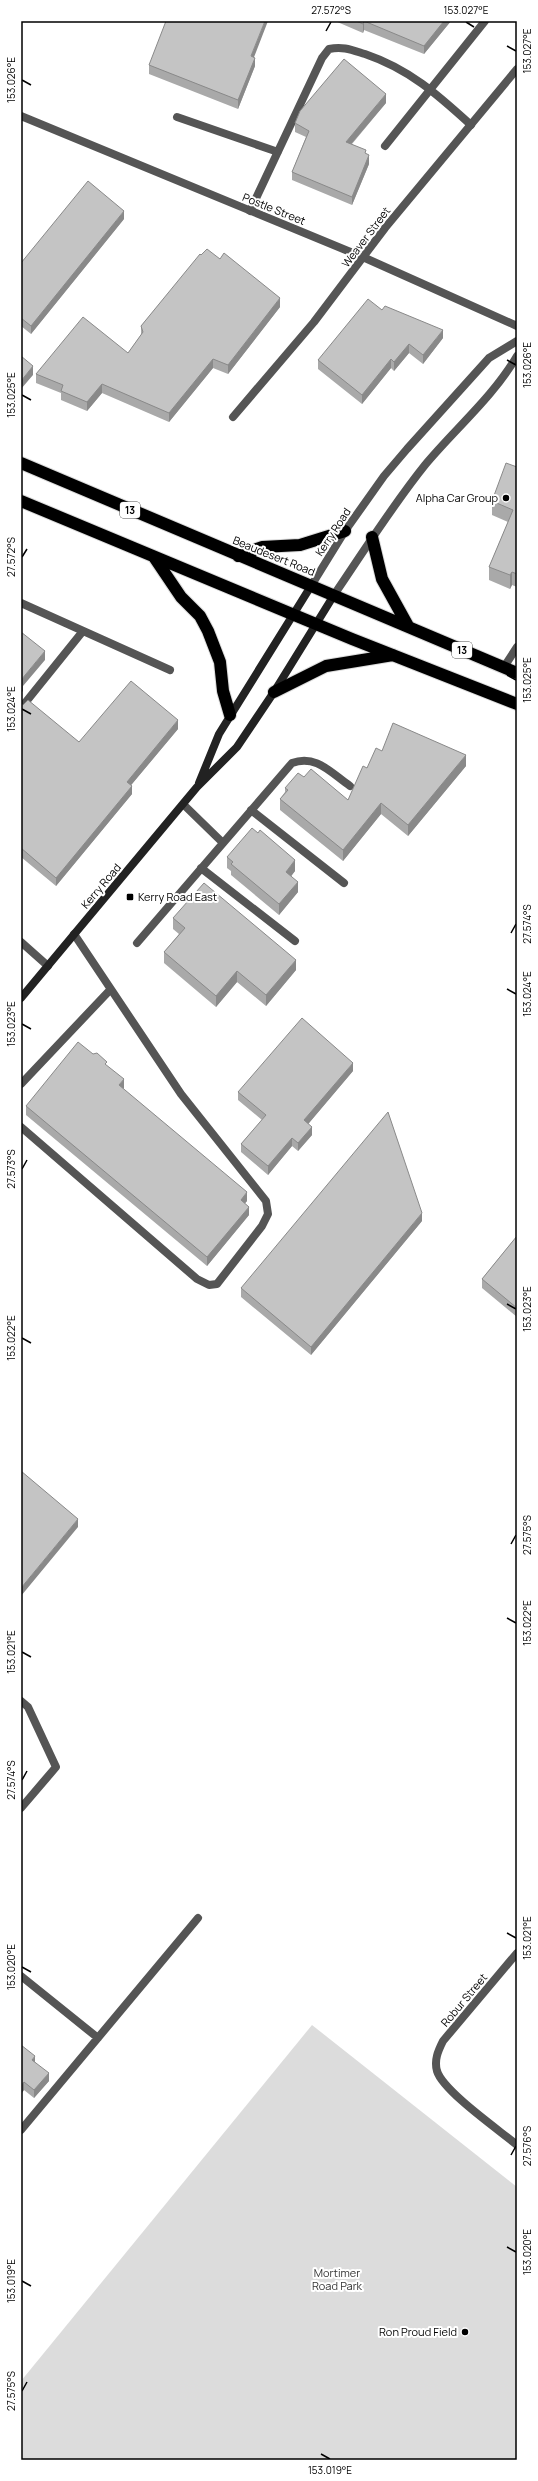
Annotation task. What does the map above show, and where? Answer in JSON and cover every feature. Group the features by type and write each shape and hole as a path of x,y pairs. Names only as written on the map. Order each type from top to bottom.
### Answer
{"highway":[{"name":"Beaudesert Road","path":"21,463 517,673"},
{"path":"21,501 317,624 517,704"},
{"path":"238,556 262,547 279,547 318,541 345,531"},
{"path":"372,537 382,579 408,626"},
{"path":"154,557 181,597 200,616 208,631 220,662 223,691 230,714"},
{"path":"274,692 326,666 394,655"}],"street":[{"path":"385,146 485,21"},
{"path":"250,211 322,58 329,48 340,46 390,63 431,88 471,125"},
{"name":"Weaver Street","path":"233,417 314,322 364,258 385,228 517,69"},
{"name":"Postle Street","path":"21,116 364,258 517,326"},
{"path":"177,117 278,152"},
{"name":"Kerry Road","path":"197,787 219,734 230,714 345,531 384,476 489,358 517,341"},
{"name":"Kerry Road","path":"21,998 184,805 197,787 237,747 274,692 372,537 426,464 506,376 517,356"},
{"path":"21,603 170,670"},
{"path":"21,708 83,631"},
{"path":"504,667 517,647"},
{"path":"137,944 222,842 292,763 304,759 314,761 350,786"},
{"path":"184,805 222,842"},
{"path":"251,810 344,883"},
{"path":"201,868 295,941"},
{"path":"21,1126 197,1279 209,1285 218,1284 262,1226 268,1214 266,1201 181,1094 110,990 74,934"},
{"path":"21,942 48,966"},
{"path":"21,1084 110,990"},
{"path":"21,1701 28,1707 56,1767 21,1808"},
{"path":"21,2130 198,1918"},
{"name":"Robur Street","path":"517,1953 443,2042 437,2054 436,2065 439,2076 449,2089 517,2145"},
{"path":"21,1976 98,2038"}],"green space":[{"name":"Mortimer Road Park","path":"312,2025 517,2187 517,2460 21,2460 21,2381"}],"building":[{"path":"166,21 265,21 251,56 255,58 238,100 149,65"},
{"path":"356,21 364,21 363,24"},
{"path":"364,21 444,21 424,46"},
{"path":"344,59 386,94 346,142 366,150 365,153 369,155 352,197 292,172 309,131 295,123 300,111"},
{"path":"88,181 124,211 31,326 21,318 21,263"},
{"path":"207,249 220,259 224,253 280,298 228,365 213,359 169,413 102,384 87,402 61,391 63,385 36,374 83,317 128,353 143,332 141,326 200,254 201,255"},
{"path":"368,299 382,310 385,306 443,330 423,355 409,344 394,362 391,359 362,395 318,360"},
{"path":"21,356 33,366 21,381"},
{"path":"506,463 517,467 517,574 512,572 510,575 489,567 513,510 492,501"},
{"path":"21,632 45,651 21,680"},
{"path":"131,681 178,720 127,782 132,786 56,878 21,848 21,704 23,705 28,700 79,742"},
{"path":"393,723 466,755 408,825 381,803 343,850 280,799 288,790 285,788 298,773 304,777 311,769 348,800 363,766 367,768 376,748 382,751"},
{"path":"252,828 258,833 260,830 295,860 286,872 298,882 279,904 231,864 233,862 227,857"},
{"path":"204,883 296,960 266,995 237,971 216,996 164,952 185,928 173,918"},
{"path":"302,1018 353,1063 304,1120 312,1127 298,1143 292,1138 268,1166 241,1144 266,1115 238,1092"},
{"path":"78,1042 93,1054 97,1053 107,1062 105,1064 124,1079 119,1085 247,1192 241,1200 249,1207 207,1257 26,1106"},
{"path":"388,1112 422,1213 311,1347 241,1288"},
{"path":"517,1236 517,1308 482,1279"},
{"path":"21,1471 78,1519 21,1588"},
{"path":"21,2045 35,2056 32,2060 49,2073 34,2090 24,2082 21,2086"}],"place":[{"name":"Alpha Car Group","path":"506,498"},
{"name":"Kerry Road East","path":"130,897"},
{"name":"Ron Proud Field","path":"465,2332"}]}
